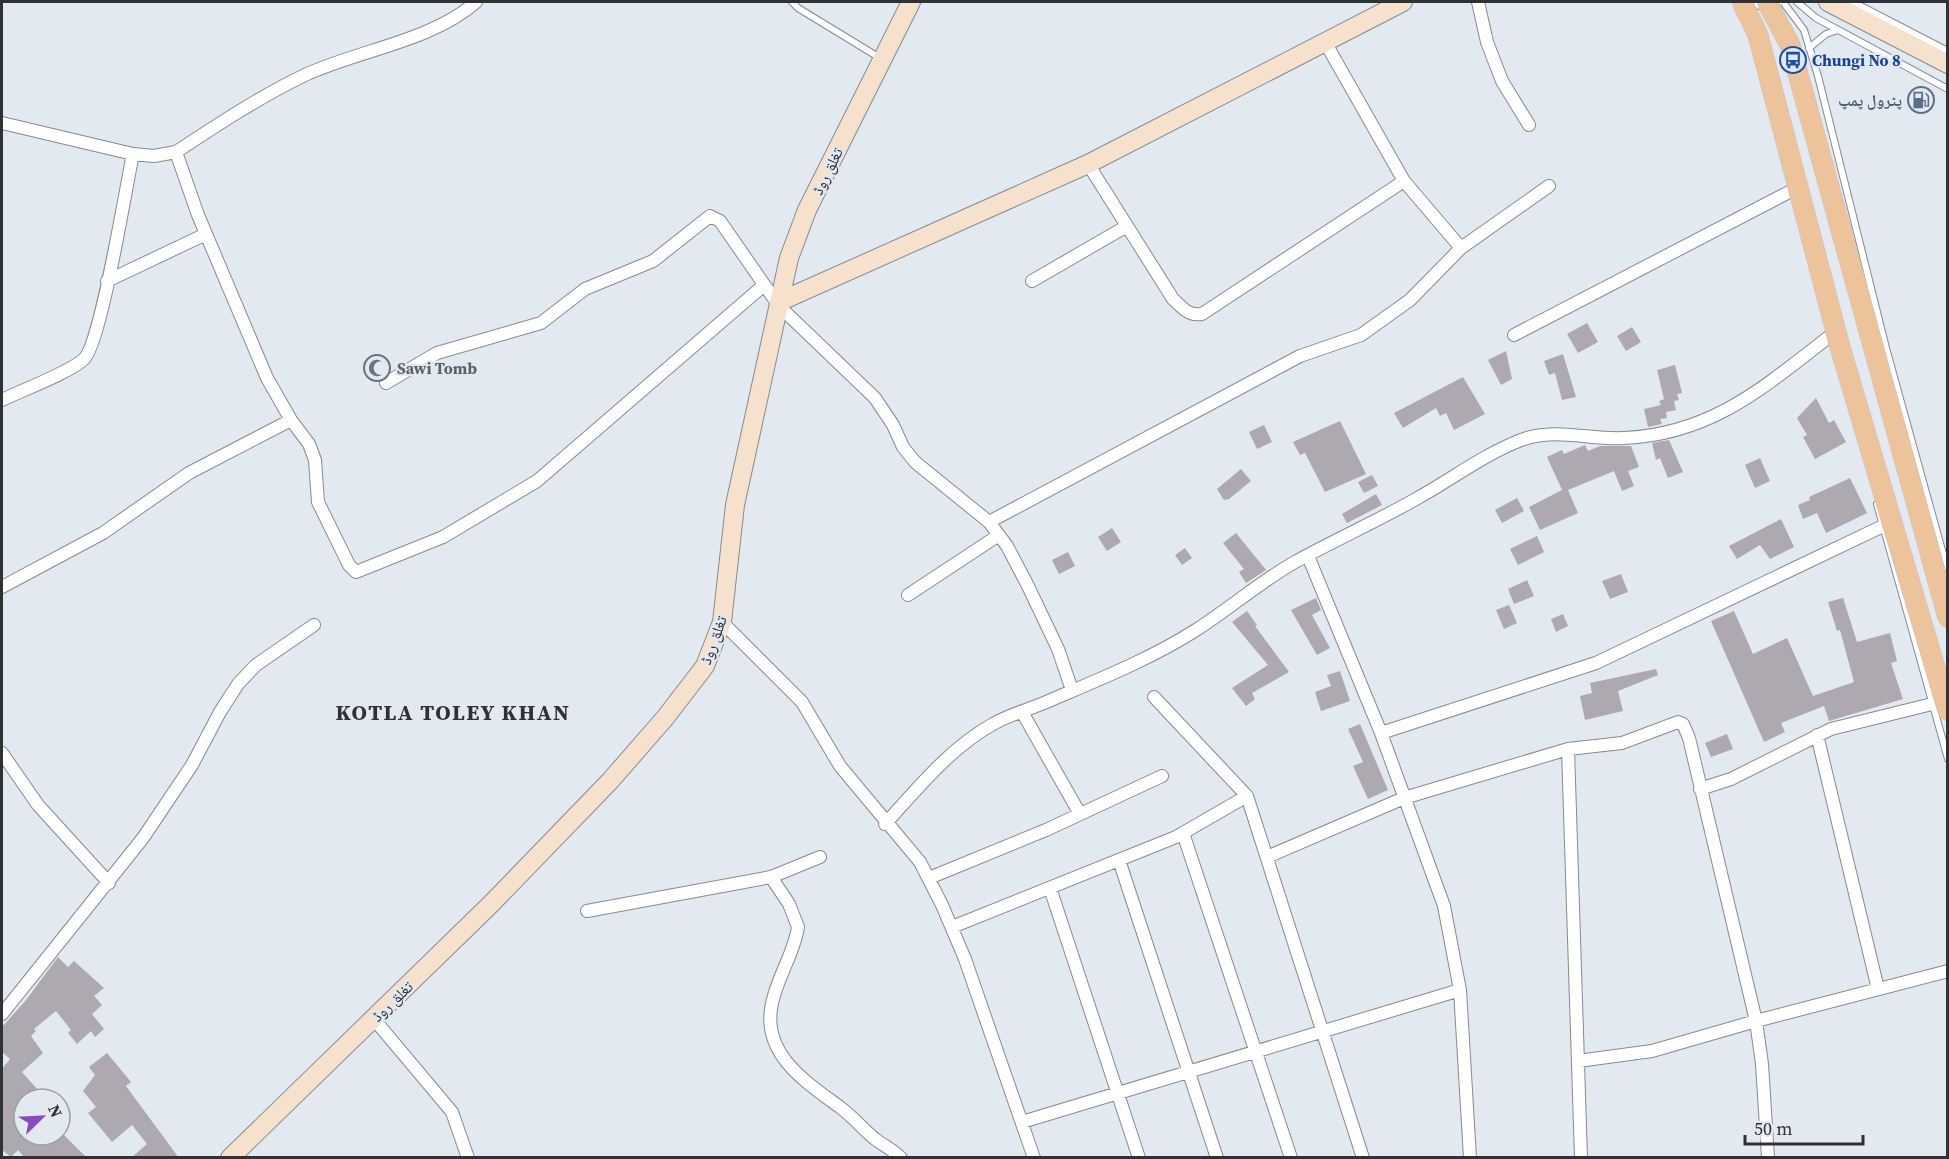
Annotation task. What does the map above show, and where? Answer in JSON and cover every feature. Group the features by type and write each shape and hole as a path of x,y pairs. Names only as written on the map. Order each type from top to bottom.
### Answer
{"main road":[{"path":"1753,3 1790,45 1947,618"},
{"path":"1753,3 1758,35 1840,347 1940,707"}],"street":[{"path":"2,123 133,154 154,156 176,152 305,75 439,26 461,14 476,2"},
{"name":"تغلق روڈ","path":"230,1158 492,903 610,781 665,718 705,666 722,622 735,505 789,258 807,210 911,2"},
{"path":"780,304 1088,164 1403,2"},
{"path":"1478,2 1487,42 1502,81 1529,125"},
{"path":"1828,2 1947,64"},
{"path":"1325,42 1404,181 1461,248"},
{"path":"176,152 206,234 253,347 291,420 309,444 315,460 318,502 349,565 356,572 443,537 537,481 764,285"},
{"path":"2,400 85,358 93,344 133,154"},
{"path":"1088,164 1173,299 1190,314 1195,315 1202,314 1404,181"},
{"path":"989,522 1300,356 1361,335 1410,300 1461,248 1549,186"},
{"path":"1514,335 1793,190"},
{"path":"386,383 436,353 541,323 585,289 653,261 710,216 720,221 764,285 780,304 875,398 893,425 903,447 915,462 989,522 999,535 1058,649 1072,690"},
{"path":"1032,281 1127,226"},
{"path":"107,281 206,234"},
{"path":"885,824 940,764 993,724 1154,654 1196,630 1251,590 1308,556 1419,497 1473,463 1523,439 1561,433 1623,438 1651,434 1715,417 1737,406 1830,336"},
{"path":"2,587 103,533 189,473 291,420"},
{"path":"1381,733 1596,663 1883,526"},
{"path":"908,595 999,535"},
{"path":"1308,556 1381,733 1444,906 1460,990 1470,1158"},
{"path":"722,622 802,702 840,766 885,824 920,862 952,927 1034,1158"},
{"path":"2,1014 109,883 192,765 220,712 238,684 256,665 314,625"},
{"path":"1154,697 1247,796 1363,1158"},
{"path":"1700,789 1731,779 1832,729 1940,707"},
{"path":"1022,712 1080,814"},
{"path":"1267,857 1404,798 1568,749 1622,743 1678,722 1686,729 1756,1021 1762,1064 1768,1158"},
{"path":"1817,735 1878,989"},
{"path":"1568,749 1581,1158"},
{"path":"2,753 38,804 109,883"},
{"path":"929,878 1080,814 1162,776"},
{"path":"952,927 1183,833 1247,796"},
{"path":"1183,833 1291,1158"},
{"path":"587,911 771,878 820,857"},
{"path":"1119,860 1217,1158"},
{"path":"771,878 789,904 798,927 776,983 770,1012 781,1056 812,1088 843,1109 874,1138 901,1158"},
{"path":"1050,888 1139,1158"},
{"path":"1578,1061 1652,1052 1756,1021 1947,971"},
{"path":"1022,1122 1460,990"},
{"path":"373,1018 452,1112 468,1158"}],"lane":[{"path":"792,2 798,8 881,59"},
{"path":"1753,3 1765,8 1781,2 1803,30 1947,572"},
{"path":"1797,2 1816,18 1947,89"},
{"path":"1852,2 1947,51"},
{"path":"1753,3 1759,45 1793,190 1860,445"},
{"path":"1809,48 1826,34 1838,30"},
{"path":"1874,496 1940,707 1947,759"}],"building":[{"path":"1587,323 1598,342 1578,353 1567,334"},
{"path":"1632,327 1641,342 1626,351 1617,336"},
{"path":"1506,351 1512,379 1501,385 1488,360"},
{"path":"1563,354 1576,397 1562,400 1555,373 1549,375 1544,361"},
{"path":"1675,365 1682,393 1677,394 1679,400 1674,401 1676,410 1666,412 1667,418 1660,419 1662,424 1648,427 1644,409 1661,405 1659,401 1664,399 1657,370"},
{"path":"1463,377 1485,414 1454,430 1446,413 1440,416 1436,408 1403,428 1394,413"},
{"path":"1816,398 1829,423 1834,420 1846,442 1815,459 1803,437 1807,435 1797,418"},
{"path":"1340,421 1366,474 1325,492 1305,453 1300,455 1293,442"},
{"path":"1264,425 1272,442 1257,449 1249,432"},
{"path":"1669,440 1683,472 1668,478 1660,458 1656,460 1652,443"},
{"path":"1585,445 1588,451 1600,446 1631,446 1639,467 1628,471 1634,486 1622,491 1614,471 1568,490 1578,513 1540,530 1529,507 1562,490 1547,457 1562,450 1564,454"},
{"path":"1760,458 1770,481 1755,488 1745,465"},
{"path":"1241,469 1251,481 1229,499 1224,500 1217,489"},
{"path":"1372,475 1378,486 1364,493 1358,482"},
{"path":"1850,478 1867,513 1826,533 1817,513 1803,519 1798,505 1810,500 1809,497"},
{"path":"1376,494 1382,505 1347,523 1342,514"},
{"path":"1517,498 1524,511 1502,523 1495,510"},
{"path":"1781,519 1794,547 1770,559 1760,545 1737,559 1729,546"},
{"path":"1112,528 1121,542 1107,551 1098,537"},
{"path":"1236,533 1266,570 1246,583 1239,572 1244,569 1223,543"},
{"path":"1537,536 1544,552 1518,565 1510,549"},
{"path":"1185,548 1192,558 1182,565 1175,555"},
{"path":"1068,552 1075,566 1059,574 1052,560"},
{"path":"1621,574 1628,592 1610,599 1602,581"},
{"path":"1527,580 1534,596 1514,604 1508,589"},
{"path":"1316,598 1321,610 1312,615 1330,648 1317,655 1291,610"},
{"path":"1843,598 1857,642 1890,633 1897,661 1891,663 1903,699 1829,721 1824,706 1781,723 1785,732 1764,742 1711,621 1734,611 1753,654 1787,638 1813,696 1854,682 1840,630 1837,631 1828,602"},
{"path":"1509,605 1517,623 1504,629 1496,610"},
{"path":"1247,611 1257,625 1255,626 1289,672 1252,693 1255,699 1246,706 1232,688 1268,665 1232,622"},
{"path":"1563,614 1568,626 1556,632 1551,619"},
{"path":"1656,669 1658,675 1618,691 1623,711 1585,720 1580,696 1592,693 1590,683"},
{"path":"1340,671 1350,701 1321,711 1315,692 1331,686 1327,675"},
{"path":"1360,724 1388,790 1368,799 1353,766 1363,762 1348,729"},
{"path":"1727,734 1733,749 1711,757 1705,743"},
{"path":"58,957 68,967 74,961 104,988 94,996 102,1005 92,1014 104,1029 95,1037 91,1031 77,1044 68,1033 71,1030 56,1011 34,1029 36,1031 31,1036 43,1053 22,1072 35,1087 12,1087 12,1147 72,1147 72,1143 87,1158 25,1158 18,1150 11,1157 2,1150 2,1069 10,1059 2,1052 2,1027 26,1000"},
{"path":"107,1053 131,1082 126,1086 179,1158 131,1158 147,1144 132,1125 112,1142 88,1113 96,1107 83,1091 95,1075 89,1067"}],"place":[{"name":"Chungi No 8","path":"1793,60"},
{"name":"پٹرول پمپ","path":"1921,100"},
{"name":"Sawi Tomb","path":"377,368"}],"district":[{"name":"KOTLA TOLEY KHAN","path":"453,712"}]}
